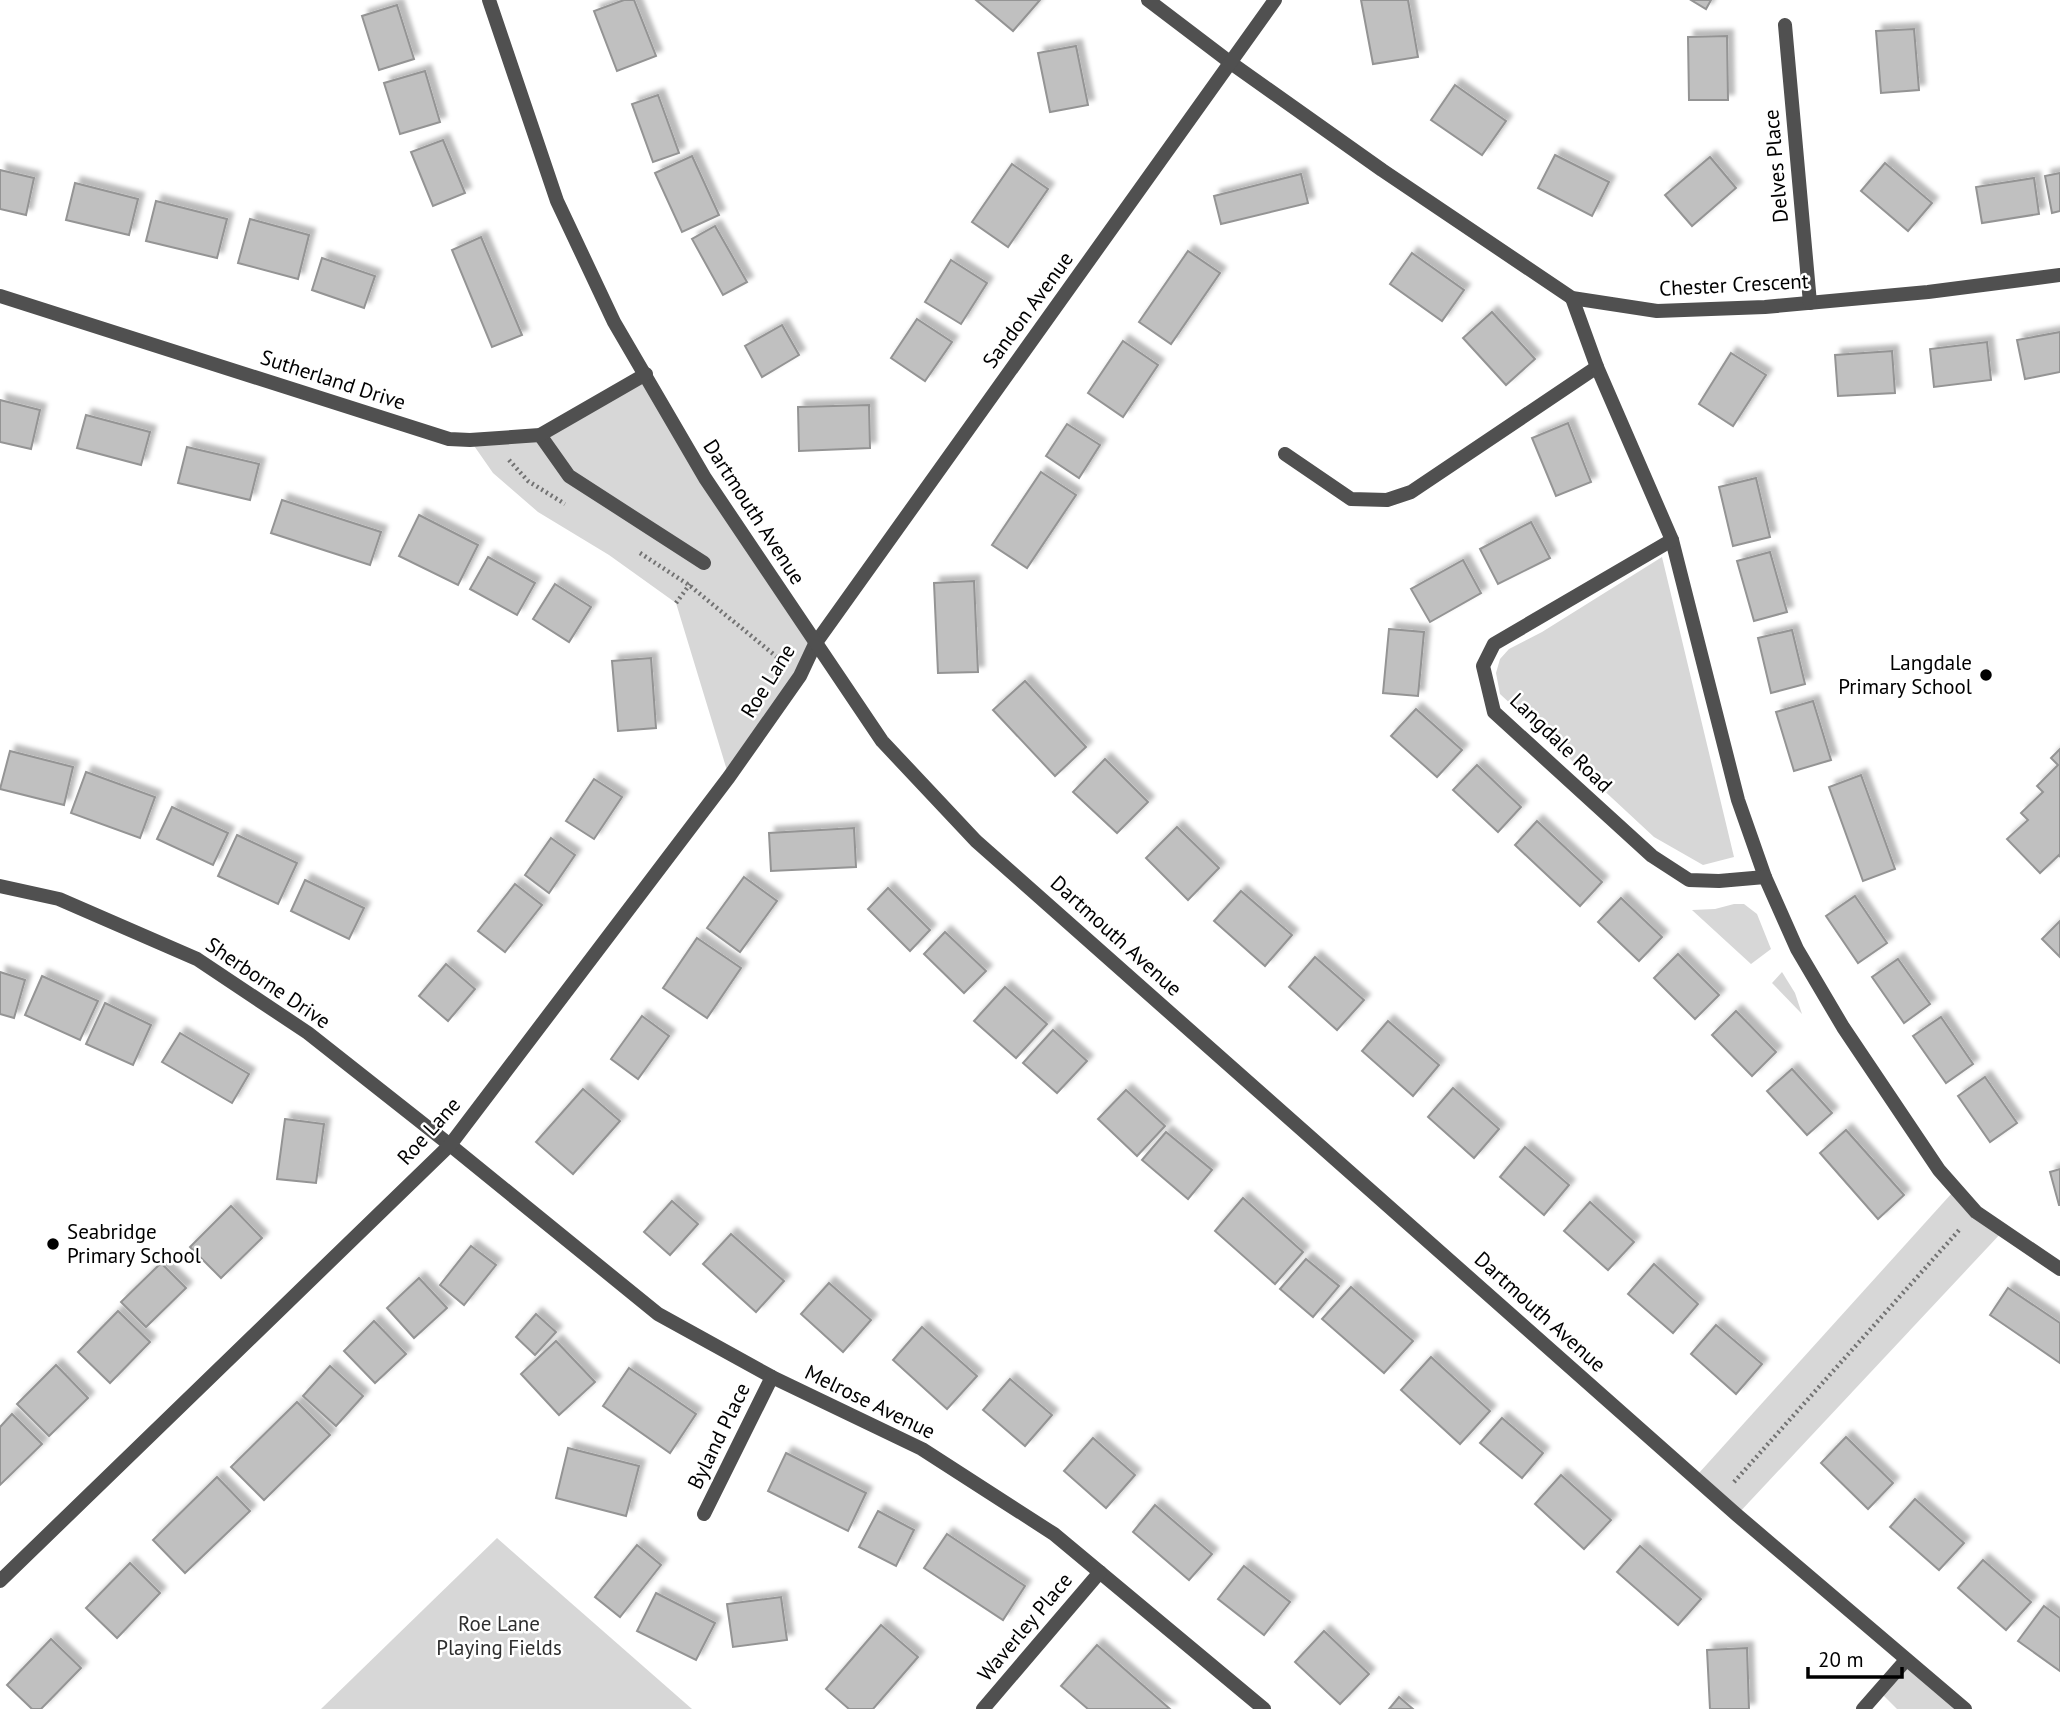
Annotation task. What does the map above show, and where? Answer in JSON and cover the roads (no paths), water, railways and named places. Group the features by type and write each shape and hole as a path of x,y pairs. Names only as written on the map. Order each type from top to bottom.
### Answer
{"street":[{"name":"Dartmouth Avenue","path":"489,0 557,201 614,322 705,478 882,741 976,841 1719,1499 1965,1709"},
{"name":"Chester Crescent","path":"1148,0 1231,63 1382,170 1572,298 1657,311 1765,307 1928,292 2060,275"},
{"name":"Sandon Avenue","path":"815,644 1275,0"},
{"name":"Delves Place","path":"1785,25 1810,303"},
{"name":"Sutherland Drive","path":"0,296 449,439 540,435 646,374"},
{"path":"1572,298 1597,367 1672,540 1738,800 1765,877 1797,949 1843,1027 1940,1170 1976,1212 2060,1269"},
{"path":"1285,454 1351,499 1387,500 1410,492 1597,367"},
{"path":"540,435 569,476 704,563"},
{"name":"Langdale Road","path":"1672,540 1494,644 1483,666 1494,712 1651,856 1689,880 1719,881 1765,877"},
{"name":"Roe Lane","path":"0,1581 450,1145 729,777 800,676 815,644"},
{"name":"Sherborne Drive","path":"0,886 59,899 197,959 308,1033 450,1145"},
{"name":"Melrose Avenue","path":"450,1145 657,1314 772,1377 922,1449 1054,1534 1264,1709"},
{"name":"Byland Place","path":"704,1514 772,1377"},
{"name":"Waverley Place","path":"983,1709 1100,1572"},
{"path":"1863,1709 1906,1660"}],"place":[{"name":"Langdale Primary School","path":"1986,675"},
{"name":"Seabridge Primary School","path":"53,1244"}],"park label":[{"name":"Roe Lane Playing Fields","path":"499,1636"}]}
